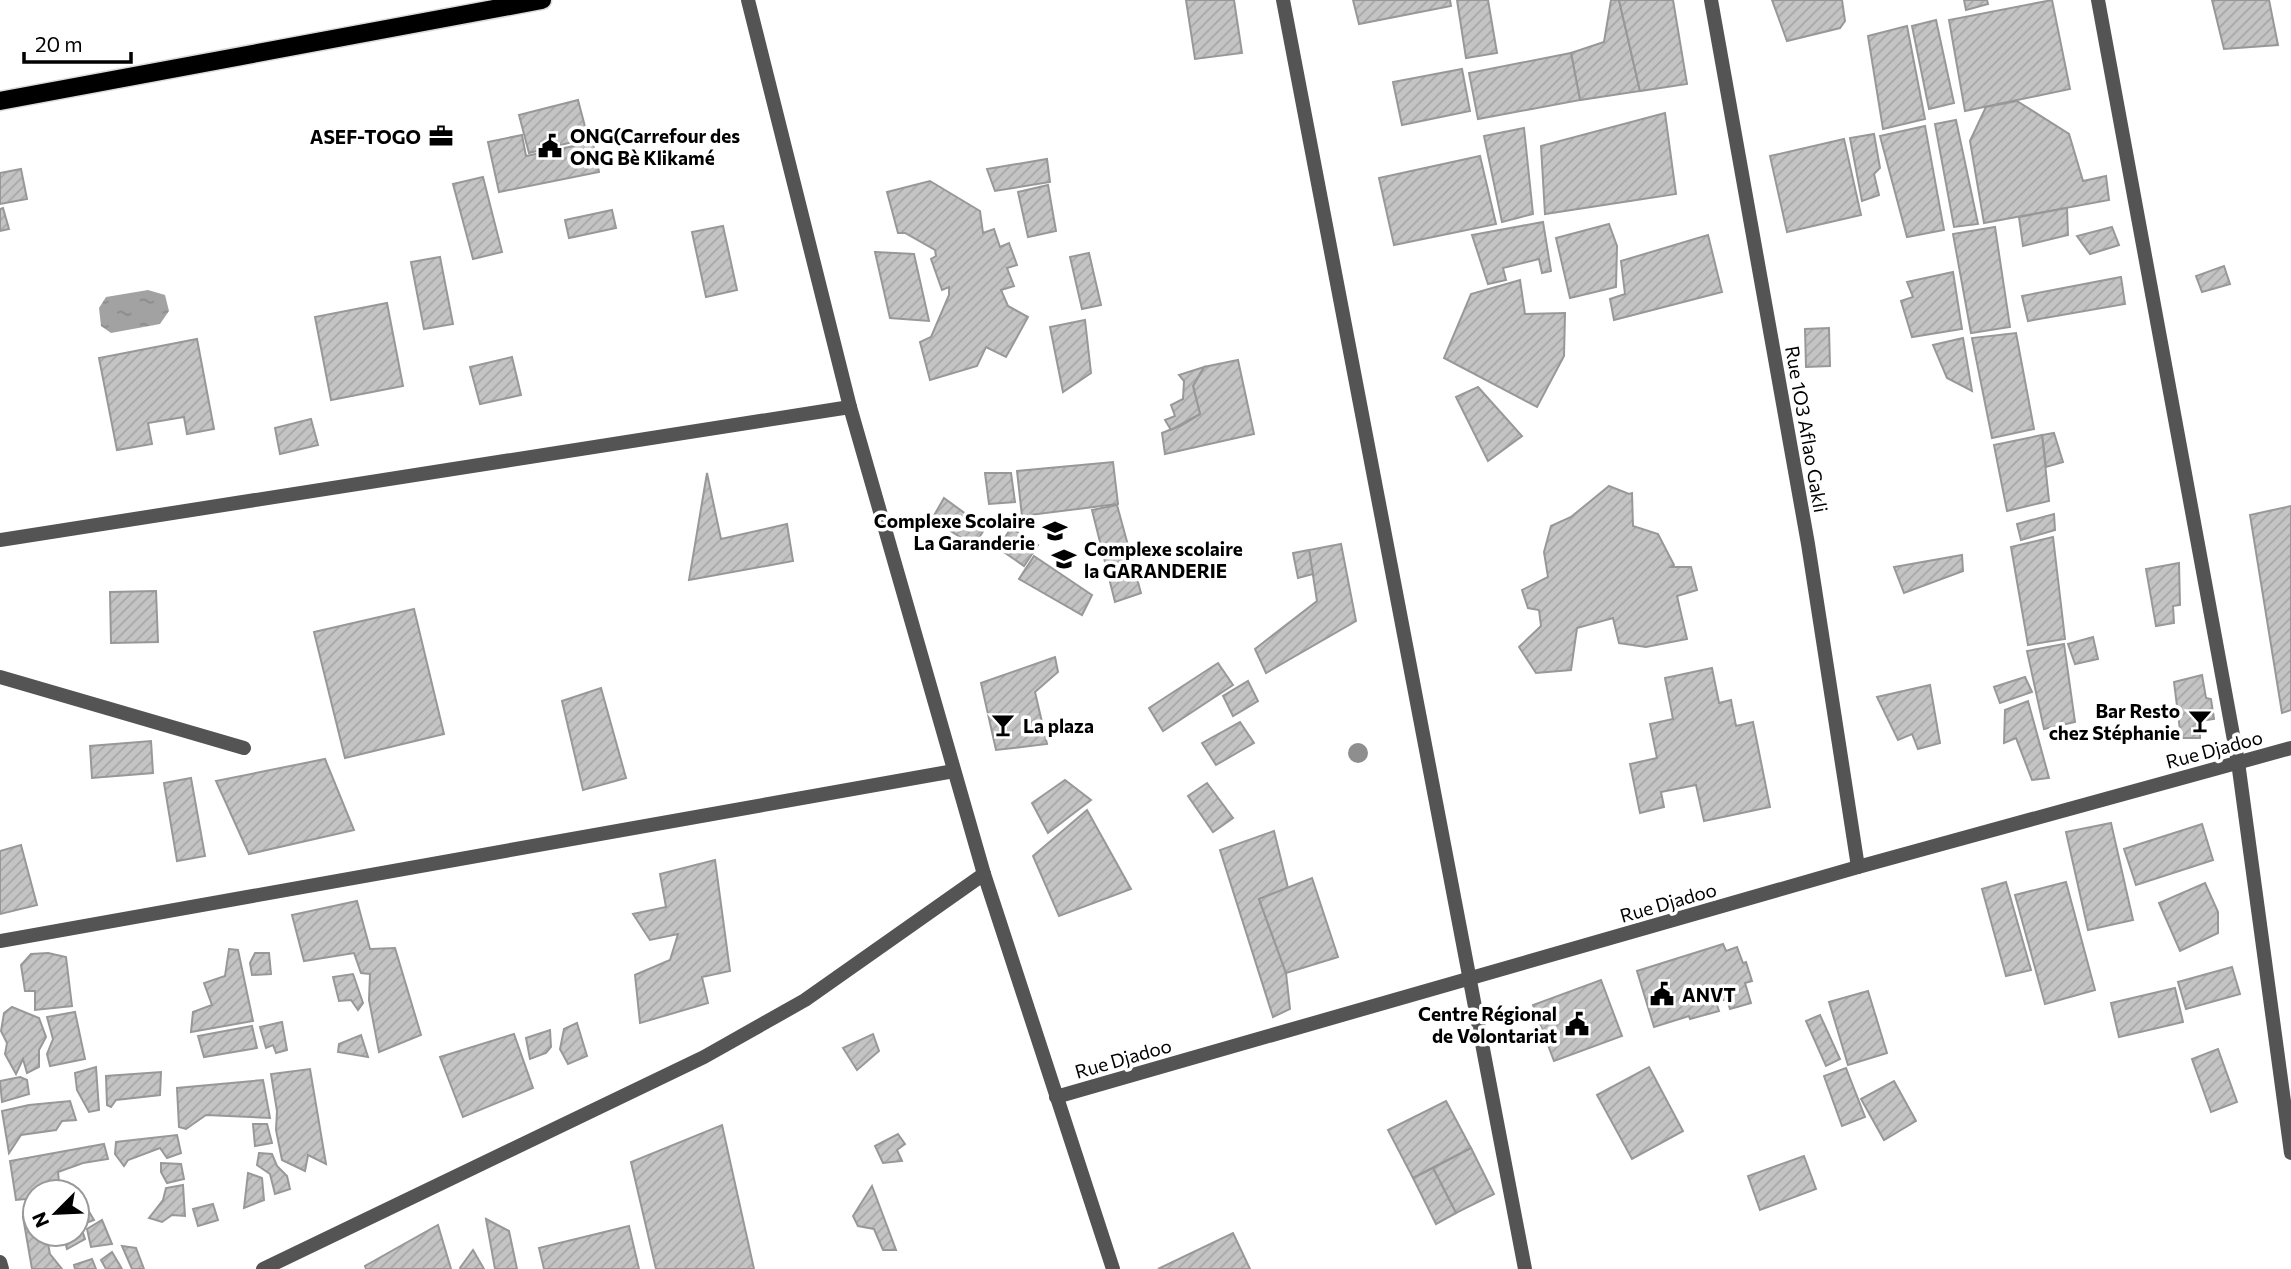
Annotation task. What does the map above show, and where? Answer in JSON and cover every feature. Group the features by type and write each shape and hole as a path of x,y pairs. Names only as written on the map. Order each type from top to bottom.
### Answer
{"main road":[{"path":"0,101 542,0"}],"street":[{"path":"748,0 850,407 954,771 984,874 1112,1269"},
{"path":"1283,0 1525,1269"},
{"name":"Rue 1O3 Aflao Gakli","path":"1711,0 1808,544 1858,867"},
{"path":"2098,0 2238,762 2291,1153"},
{"path":"0,540 850,407"},
{"path":"0,677 244,748"},
{"name":"Rue Djadoo","path":"1056,1097 1858,867 2291,748"},
{"path":"0,941 954,771"},
{"path":"263,1269 704,1058 805,1000 984,874"},
{"path":"0,1262 2,1269"}],"water":[{"path":"148,290 165,295 169,311 160,324 111,333 101,326 99,308 106,297"}],"building":[{"path":"1186,0 1234,0 1242,53 1195,59"},
{"path":"1353,0 1450,0 1451,6 1359,24"},
{"path":"1457,0 1488,0 1497,53 1466,58"},
{"path":"1611,0 1619,0 1640,91 1580,100 1571,53 1604,42"},
{"path":"1619,0 1673,0 1687,84 1640,91"},
{"path":"1772,0 1842,0 1845,21 1840,28 1787,41"},
{"path":"1964,0 1987,0 1988,4 1966,10"},
{"path":"2052,0 2070,89 1965,111 1949,20"},
{"path":"2212,0 2269,0 2278,45 2224,49"},
{"path":"1936,20 1954,103 1929,109 1912,26"},
{"path":"1907,26 1925,119 1883,129 1868,36"},
{"path":"1571,53 1580,100 1478,119 1469,73"},
{"path":"1462,69 1470,111 1402,125 1393,82"},
{"path":"578,100 588,138 529,153 519,115"},
{"path":"2017,101 2069,134 2083,181 2106,176 2109,200 1984,223 1970,141 1986,107"},
{"path":"1665,113 1676,194 1545,214 1541,146"},
{"path":"1956,120 1978,224 1954,227 1935,124"},
{"path":"1925,126 1944,230 1907,237 1880,136"},
{"path":"1524,128 1533,214 1502,222 1484,136"},
{"path":"1874,134 1880,168 1874,174 1879,195 1862,201 1850,138"},
{"path":"522,135 526,156 593,142 599,172 499,192 488,142"},
{"path":"1844,139 1861,215 1787,232 1770,156"},
{"path":"1480,156 1496,224 1394,245 1379,178"},
{"path":"1047,159 1050,182 995,191 987,169"},
{"path":"21,169 27,199 0,204 0,173"},
{"path":"483,177 502,252 473,259 453,184"},
{"path":"930,181 980,211 983,233 994,229 1000,247 1009,243 1017,265 1007,268 1014,286 1001,290 1008,306 1028,317 1006,357 986,347 977,366 930,380 920,342 931,337 949,295 949,287 942,290 931,259 936,256 935,250 905,233 898,233 887,192"},
{"path":"1048,185 1056,231 1028,237 1018,192"},
{"path":"3,208 9,229 0,231 0,209"},
{"path":"2067,208 2068,235 2023,246 2019,217"},
{"path":"612,210 616,228 569,238 565,220"},
{"path":"1543,222 1551,271 1542,273 1539,259 1503,268 1506,280 1488,284 1472,235"},
{"path":"1609,224 1617,246 1616,287 1570,298 1556,238"},
{"path":"723,226 737,290 706,297 692,232"},
{"path":"1995,227 2010,327 1971,333 1953,234"},
{"path":"2112,227 2119,245 2090,254 2077,236"},
{"path":"1708,235 1722,292 1614,320 1610,299 1625,294 1621,261"},
{"path":"875,252 914,254 929,321 890,318"},
{"path":"1089,253 1101,305 1082,309 1070,257"},
{"path":"440,257 453,324 424,329 411,262"},
{"path":"2224,266 2230,284 2202,292 2196,276"},
{"path":"1953,272 1962,329 1912,337 1901,301 1913,297 1907,282"},
{"path":"2121,277 2125,304 2028,321 2022,296"},
{"path":"1520,280 1525,314 1565,313 1564,356 1537,407 1444,358 1471,294"},
{"path":"387,303 403,386 331,400 315,317"},
{"path":"1085,320 1091,373 1063,392 1050,327"},
{"path":"1829,328 1830,366 1806,367 1805,329"},
{"path":"2016,333 2034,429 1992,438 1972,338"},
{"path":"1963,338 1972,391 1947,378 1933,345"},
{"path":"197,339 214,429 187,434 184,417 148,423 152,444 117,450 99,358"},
{"path":"512,357 521,395 480,404 470,367"},
{"path":"1238,360 1254,434 1165,454 1162,433 1200,414 1193,386 1204,367"},
{"path":"1204,367 1193,386 1200,414 1171,430 1165,420 1175,416 1171,405 1183,399 1184,381 1179,375"},
{"path":"1478,387 1522,436 1488,461 1456,397"},
{"path":"311,419 318,445 280,454 275,428"},
{"path":"2054,433 2063,462 2046,467 2042,435"},
{"path":"2042,435 2049,501 2007,511 1994,445"},
{"path":"1113,462 1118,504 1022,516 1017,471"},
{"path":"707,473 721,539 787,524 793,561 689,580"},
{"path":"985,473 1011,473 1015,502 989,504"},
{"path":"1609,486 1632,493 1633,526 1658,534 1674,565 1671,567 1691,567 1697,590 1677,596 1687,639 1646,647 1619,643 1613,618 1577,628 1571,670 1536,673 1519,647 1541,626 1539,610 1528,608 1522,590 1548,577 1544,552 1551,526 1571,517"},
{"path":"944,498 985,528 974,546 932,519"},
{"path":"1117,505 1141,593 1115,602 1092,510"},
{"path":"2291,506 2291,710 2282,713 2250,515"},
{"path":"2054,514 2055,530 2021,540 2017,524"},
{"path":"1011,528 1038,545 1024,566 998,548"},
{"path":"2053,537 2065,639 2028,645 2011,547"},
{"path":"1341,544 1356,621 1266,673 1255,649 1317,601 1309,550"},
{"path":"1309,550 1313,574 1298,578 1293,553"},
{"path":"1962,555 1963,571 1904,593 1894,567"},
{"path":"1034,556 1092,595 1082,615 1019,579"},
{"path":"2179,563 2180,605 2173,606 2174,623 2156,626 2146,569"},
{"path":"156,591 158,642 111,643 110,592"},
{"path":"414,609 444,734 345,758 314,632"},
{"path":"2093,637 2098,659 2075,664 2068,644"},
{"path":"2064,644 2075,722 2044,729 2027,651"},
{"path":"1055,657 1058,672 1035,692 1047,744 996,750 981,683"},
{"path":"1218,663 1233,685 1163,731 1149,708"},
{"path":"1712,668 1719,703 1731,700 1736,726 1753,722 1770,807 1704,821 1696,785 1661,792 1664,807 1640,813 1630,764 1657,758 1650,724 1673,719 1665,678"},
{"path":"2202,675 2206,698 2211,699 2214,719 2200,721 2200,738 2181,738 2174,682"},
{"path":"2025,677 2032,692 2000,703 1994,687"},
{"path":"1248,681 1258,701 1233,716 1223,696"},
{"path":"1930,685 1940,743 1918,749 1912,734 1898,740 1877,697"},
{"path":"601,688 626,778 583,790 562,701"},
{"path":"2028,701 2049,778 2032,780 2016,738 2004,743 2005,710"},
{"path":"1240,722 1254,743 1216,765 1202,743"},
{"path":"151,741 153,773 92,778 90,746"},
{"path":"325,759 354,830 249,854 216,781"},
{"path":"191,778 205,856 177,861 164,783"},
{"path":"1065,780 1091,800 1048,833 1032,803"},
{"path":"1207,783 1233,818 1213,832 1188,796"},
{"path":"1087,810 1131,889 1059,916 1033,856"},
{"path":"2111,823 2133,920 2088,930 2066,832"},
{"path":"2202,824 2213,860 2136,885 2124,849"},
{"path":"1274,831 1288,888 1259,899 1286,973 1290,1009 1273,1017 1220,850"},
{"path":"21,845 37,905 0,914 0,851"},
{"path":"715,860 730,971 702,977 708,1003 640,1023 635,975 670,960 678,934 650,940 633,914 666,907 660,874"},
{"path":"1312,878 1338,957 1286,973 1259,899"},
{"path":"2006,882 2031,970 2006,976 1982,889"},
{"path":"2066,882 2095,990 2045,1004 2015,895"},
{"path":"2205,883 2218,912 2218,933 2180,951 2159,903"},
{"path":"357,901 370,949 395,948 421,1035 379,1052 369,1000 370,974 361,973 354,953 304,961 292,915"},
{"path":"1723,944 1726,951 1737,947 1743,963 1746,962 1752,981 1745,983 1751,1003 1730,1009 1727,999 1716,1002 1719,1011 1690,1019 1689,1016 1654,1027 1637,971"},
{"path":"229,949 238,950 253,1021 191,1032 193,1012 212,1005 204,983 225,976"},
{"path":"48,953 66,957 72,1006 35,1010 35,991 25,991 21,965 31,954"},
{"path":"255,953 269,953 271,974 252,975 250,963"},
{"path":"2232,967 2240,994 2186,1009 2178,982"},
{"path":"353,974 363,1003 358,1010 351,1000 339,1001 333,977"},
{"path":"1601,980 1622,1036 1554,1061 1533,1005"},
{"path":"2175,988 2183,1022 2119,1037 2111,1003"},
{"path":"1868,991 1887,1053 1848,1065 1829,1002"},
{"path":"12,1007 39,1018 46,1037 39,1050 39,1067 27,1073 23,1059 16,1074 5,1054 7,1043 1,1031 4,1013"},
{"path":"75,1012 85,1059 50,1066 47,1054 53,1039 47,1017"},
{"path":"1820,1015 1840,1059 1826,1066 1806,1021"},
{"path":"282,1022 287,1050 276,1053 273,1045 266,1048 260,1027"},
{"path":"577,1023 587,1056 568,1064 560,1049 564,1029"},
{"path":"252,1026 257,1048 204,1057 198,1036"},
{"path":"550,1030 551,1047 546,1053 530,1059 526,1038"},
{"path":"514,1034 533,1088 463,1117 440,1057"},
{"path":"873,1034 879,1051 857,1070 843,1048"},
{"path":"361,1035 368,1057 338,1052 339,1044"},
{"path":"2218,1049 2237,1102 2211,1112 2192,1059"},
{"path":"96,1067 99,1110 89,1112 77,1090 75,1073"},
{"path":"1649,1067 1683,1131 1632,1159 1597,1095"},
{"path":"1846,1068 1865,1117 1842,1126 1824,1076"},
{"path":"310,1069 326,1164 308,1155 305,1171 282,1160 276,1130 277,1111 271,1074"},
{"path":"161,1072 160,1095 116,1100 111,1107 107,1105 106,1076"},
{"path":"20,1077 27,1080 29,1094 2,1102 0,1081"},
{"path":"263,1080 270,1118 206,1115 186,1129 179,1127 177,1088"},
{"path":"1894,1081 1916,1121 1884,1140 1861,1099"},
{"path":"70,1101 76,1120 62,1121 56,1130 21,1135 9,1153 2,1111"},
{"path":"1446,1101 1471,1148 1413,1178 1388,1130"},
{"path":"253,1124 267,1124 272,1143 255,1146"},
{"path":"722,1125 754,1269 656,1269 631,1162"},
{"path":"898,1134 905,1144 897,1150 902,1161 883,1163 875,1146"},
{"path":"177,1135 181,1153 167,1158 160,1148 128,1160 124,1166 115,1154 116,1142"},
{"path":"104,1144 108,1159 83,1163 58,1172 59,1178 21,1178 21,1199 16,1200 10,1161"},
{"path":"1471,1148 1494,1194 1456,1213 1433,1168"},
{"path":"259,1153 272,1154 277,1166 287,1176 290,1189 275,1194 270,1174 257,1165"},
{"path":"1804,1156 1816,1189 1760,1210 1748,1176"},
{"path":"161,1163 181,1164 184,1179 167,1183 161,1172"},
{"path":"1433,1168 1456,1213 1436,1224 1413,1178"},
{"path":"248,1173 262,1178 264,1200 244,1208"},
{"path":"183,1185 185,1216 172,1215 162,1222 149,1218 163,1200 166,1188"},
{"path":"872,1186 896,1250 883,1250 874,1229 858,1226 853,1216"},
{"path":"213,1204 218,1220 198,1226 193,1209"},
{"path":"486,1219 509,1231 517,1269 495,1269"},
{"path":"102,1220 112,1244 91,1247 91,1227"},
{"path":"438,1225 451,1269 366,1269 365,1266"},
{"path":"629,1226 639,1269 544,1269 539,1248"},
{"path":"1233,1233 1250,1269 1158,1269"},
{"path":"122,1246 136,1248 144,1269 132,1269"},
{"path":"28,1248 49,1248 50,1254 62,1269 32,1269"},
{"path":"473,1250 484,1269 461,1269 460,1268"},
{"path":"112,1252 122,1269 106,1269 101,1260"},
{"path":"92,1259 96,1269 75,1269 74,1265"}],"place":[{"name":"ASEF-TOGO","path":"441,136"},
{"name":"ONG(Carrefour des ONG Bè Klikamé","path":"550,146"},
{"name":"Complexe Scolaire La Garanderie","path":"1055,531"},
{"name":"Complexe scolaire la GARANDERIE","path":"1064,559"},
{"name":"Bar Resto chez Stéphanie","path":"2200,721"},
{"name":"La plaza","path":"1003,725"},
{"name":"ANVT","path":"1662,994"},
{"name":"Centre Régional de Volontariat","path":"1577,1024"}]}
